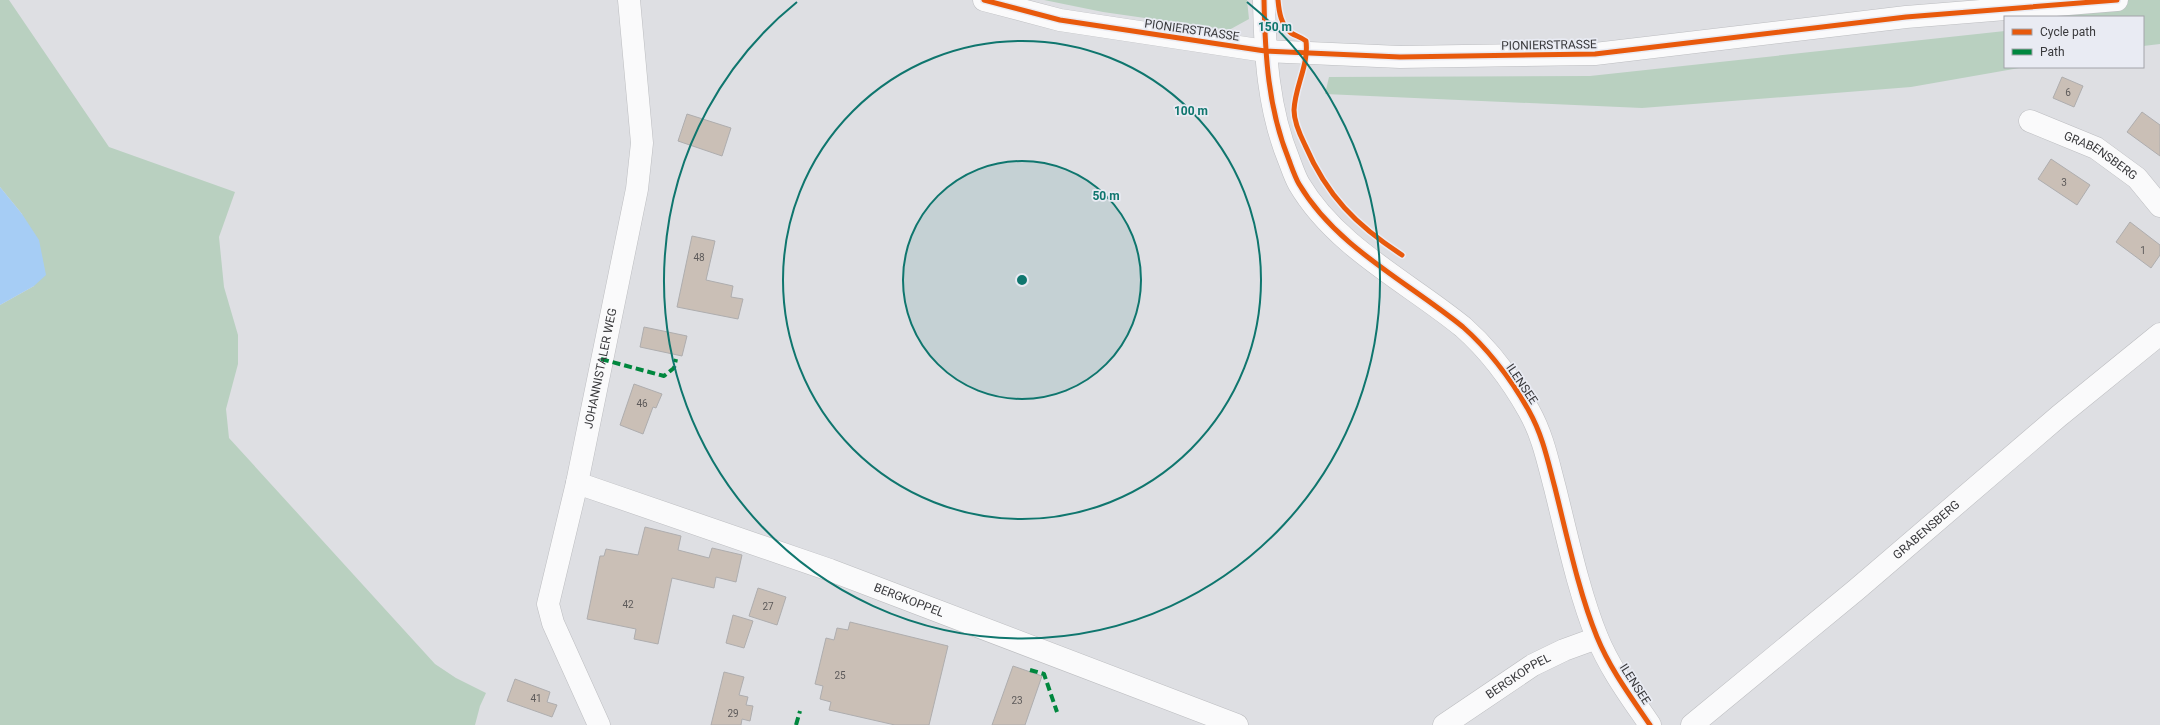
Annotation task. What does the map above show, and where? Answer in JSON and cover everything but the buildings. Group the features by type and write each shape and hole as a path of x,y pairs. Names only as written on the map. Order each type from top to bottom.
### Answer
{"street":[{"name":"JOHANNISTALER WEG","path":"599,725 553,623 548,604 577,483 637,189 642,150 629,0"},
{"name":"PIONIERSTRASSE","path":"984,0 1060,20 1265,51 1400,58 1595,54 1906,17 2117,0"},
{"name":"ILENSEE","path":"1264,0 1265,51 1272,99 1282,144 1298,184 1324,218 1362,252 1464,329 1503,370 1530,412 1545,447 1587,610 1597,638 1616,675 1650,725"},
{"name":"GRABENSBERG","path":"2030,121 2096,148 2138,178 2160,206"},
{"name":"GRABENSBERG","path":"1692,725 1856,590 2059,416 2160,334"},
{"name":"BERGKOPPEL","path":"577,483 830,570 1237,725"},
{"name":"BERGKOPPEL","path":"1444,725 1533,665 1564,650 1597,638"}],"green space":[{"path":"0,0 9,0 109,147 235,192 219,237 224,287 238,335 238,364 226,409 229,438 435,664 456,678 486,693 480,706 475,725 0,725 0,305 34,286 22,214 0,187"},
{"path":"1044,0 1247,0 1249,19 1229,30 1103,12"},
{"path":"2010,0 2160,0 2160,44 2144,46 2144,16 2011,16"},
{"path":"2004,31 2004,68 2019,68 1911,87 1642,108 1325,94 1329,77 1590,76"}],"water":[{"path":"0,187 22,214 39,240 46,275 34,286 0,305"}],"marked path":[{"path":"601,359 664,376 674,368 676,359"},
{"path":"1030,670 1044,674 1057,712"},
{"path":"796,725 800,711"}],"cycle path":[{"path":"984,0 1060,20 1265,51 1400,57 1595,54 1906,17 2117,0"},
{"path":"1264,0 1265,41 1272,101 1282,141 1299,184 1314,206 1332,227 1374,262 1442,311 1473,336 1491,356 1515,388 1534,420 1542,439 1579,583 1597,637 1614,672 1650,725"},
{"path":"1278,0 1280,14 1285,26 1291,33 1306,41 1306,59 1297,92 1294,110 1295,119 1301,137 1323,179 1344,208 1371,232 1402,255"}]}
